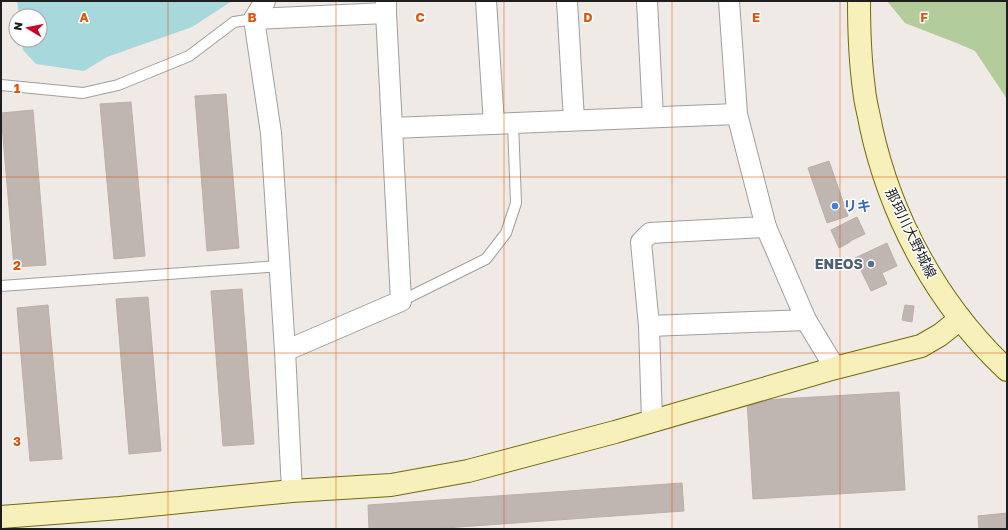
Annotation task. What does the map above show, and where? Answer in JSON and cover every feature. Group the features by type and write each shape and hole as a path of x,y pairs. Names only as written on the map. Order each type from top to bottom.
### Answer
{"street":[{"path":"265,1 254,19 271,133 285,351 292,491"},
{"path":"486,1 494,124"},
{"path":"567,1 574,120"},
{"path":"647,1 653,117"},
{"path":"729,1 737,114 766,227 806,320 835,368"},
{"name":"那珂川大野城線","path":"858,1 864,89 874,140 886,184 900,218 940,291 960,319 1007,370"},
{"path":"254,19 386,7 401,301 285,351"},
{"path":"392,128 737,114"},
{"path":"652,421 649,326 641,242 650,233 766,227"},
{"path":"1,517 120,508 292,491 391,485 461,472 615,432 835,368 920,346 940,335 960,319"},
{"path":"649,326 806,320"}],"lane":[{"path":"1,85 83,93 118,85 189,56 234,22 254,19"},
{"path":"401,301 486,259 506,233 516,203 513,123"},
{"path":"1,286 280,266"}],"green space":[{"path":"887,1 1007,1 1007,99 975,51 905,23"}],"water":[{"path":"17,1 232,1 192,27 107,57 84,71 36,64 23,48 48,48 48,8 18,8"}],"building":[{"path":"226,94 239,248 207,251 195,96"},
{"path":"131,102 145,256 114,259 100,104"},
{"path":"33,110 46,265 14,267 1,113"},
{"path":"829,161 848,216 827,223 808,168"},
{"path":"857,217 865,234 839,248 831,230"},
{"path":"887,243 897,266 882,273 887,284 871,291 855,258"},
{"path":"242,289 254,444 223,446 211,291"},
{"path":"148,297 161,451 129,454 116,299"},
{"path":"48,305 62,459 30,461 17,308"},
{"path":"905,305 914,306 912,322 902,320"},
{"path":"899,392 905,490 753,499 747,401"},
{"path":"682,483 684,511 431,529 369,529 368,505"},
{"path":"1007,513 1007,529 979,529 978,516"}],"place":[{"name":"リキ","path":"835,206"},
{"name":"ENEOS","path":"871,264"}]}
